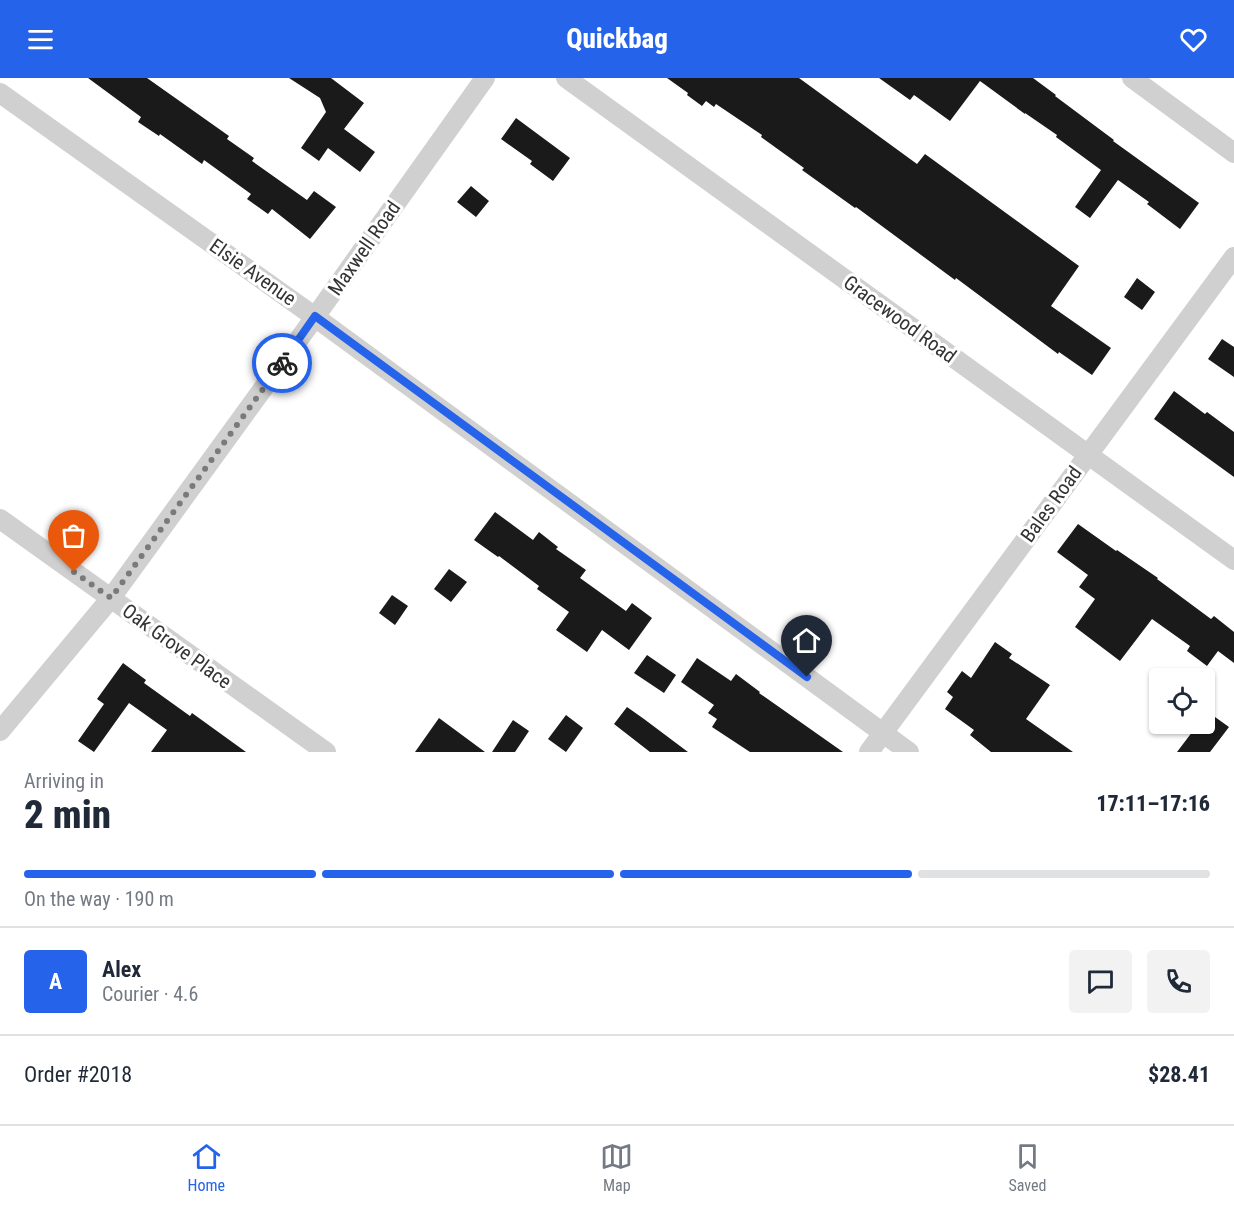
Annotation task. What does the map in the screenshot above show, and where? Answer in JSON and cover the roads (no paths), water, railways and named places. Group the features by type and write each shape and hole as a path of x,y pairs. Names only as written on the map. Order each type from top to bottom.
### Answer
{"street":[{"name":"Maxwell Road","path":"0,731 111,598 485,78"},
{"name":"Gracewood Road","path":"566,78 1234,560"},
{"path":"1132,78 1234,153"},
{"name":"Elsie Avenue","path":"0,93 315,316 909,752"},
{"name":"Bales Road","path":"868,752 1234,257"},
{"name":"Oak Grove Place","path":"0,519 326,752"}]}
